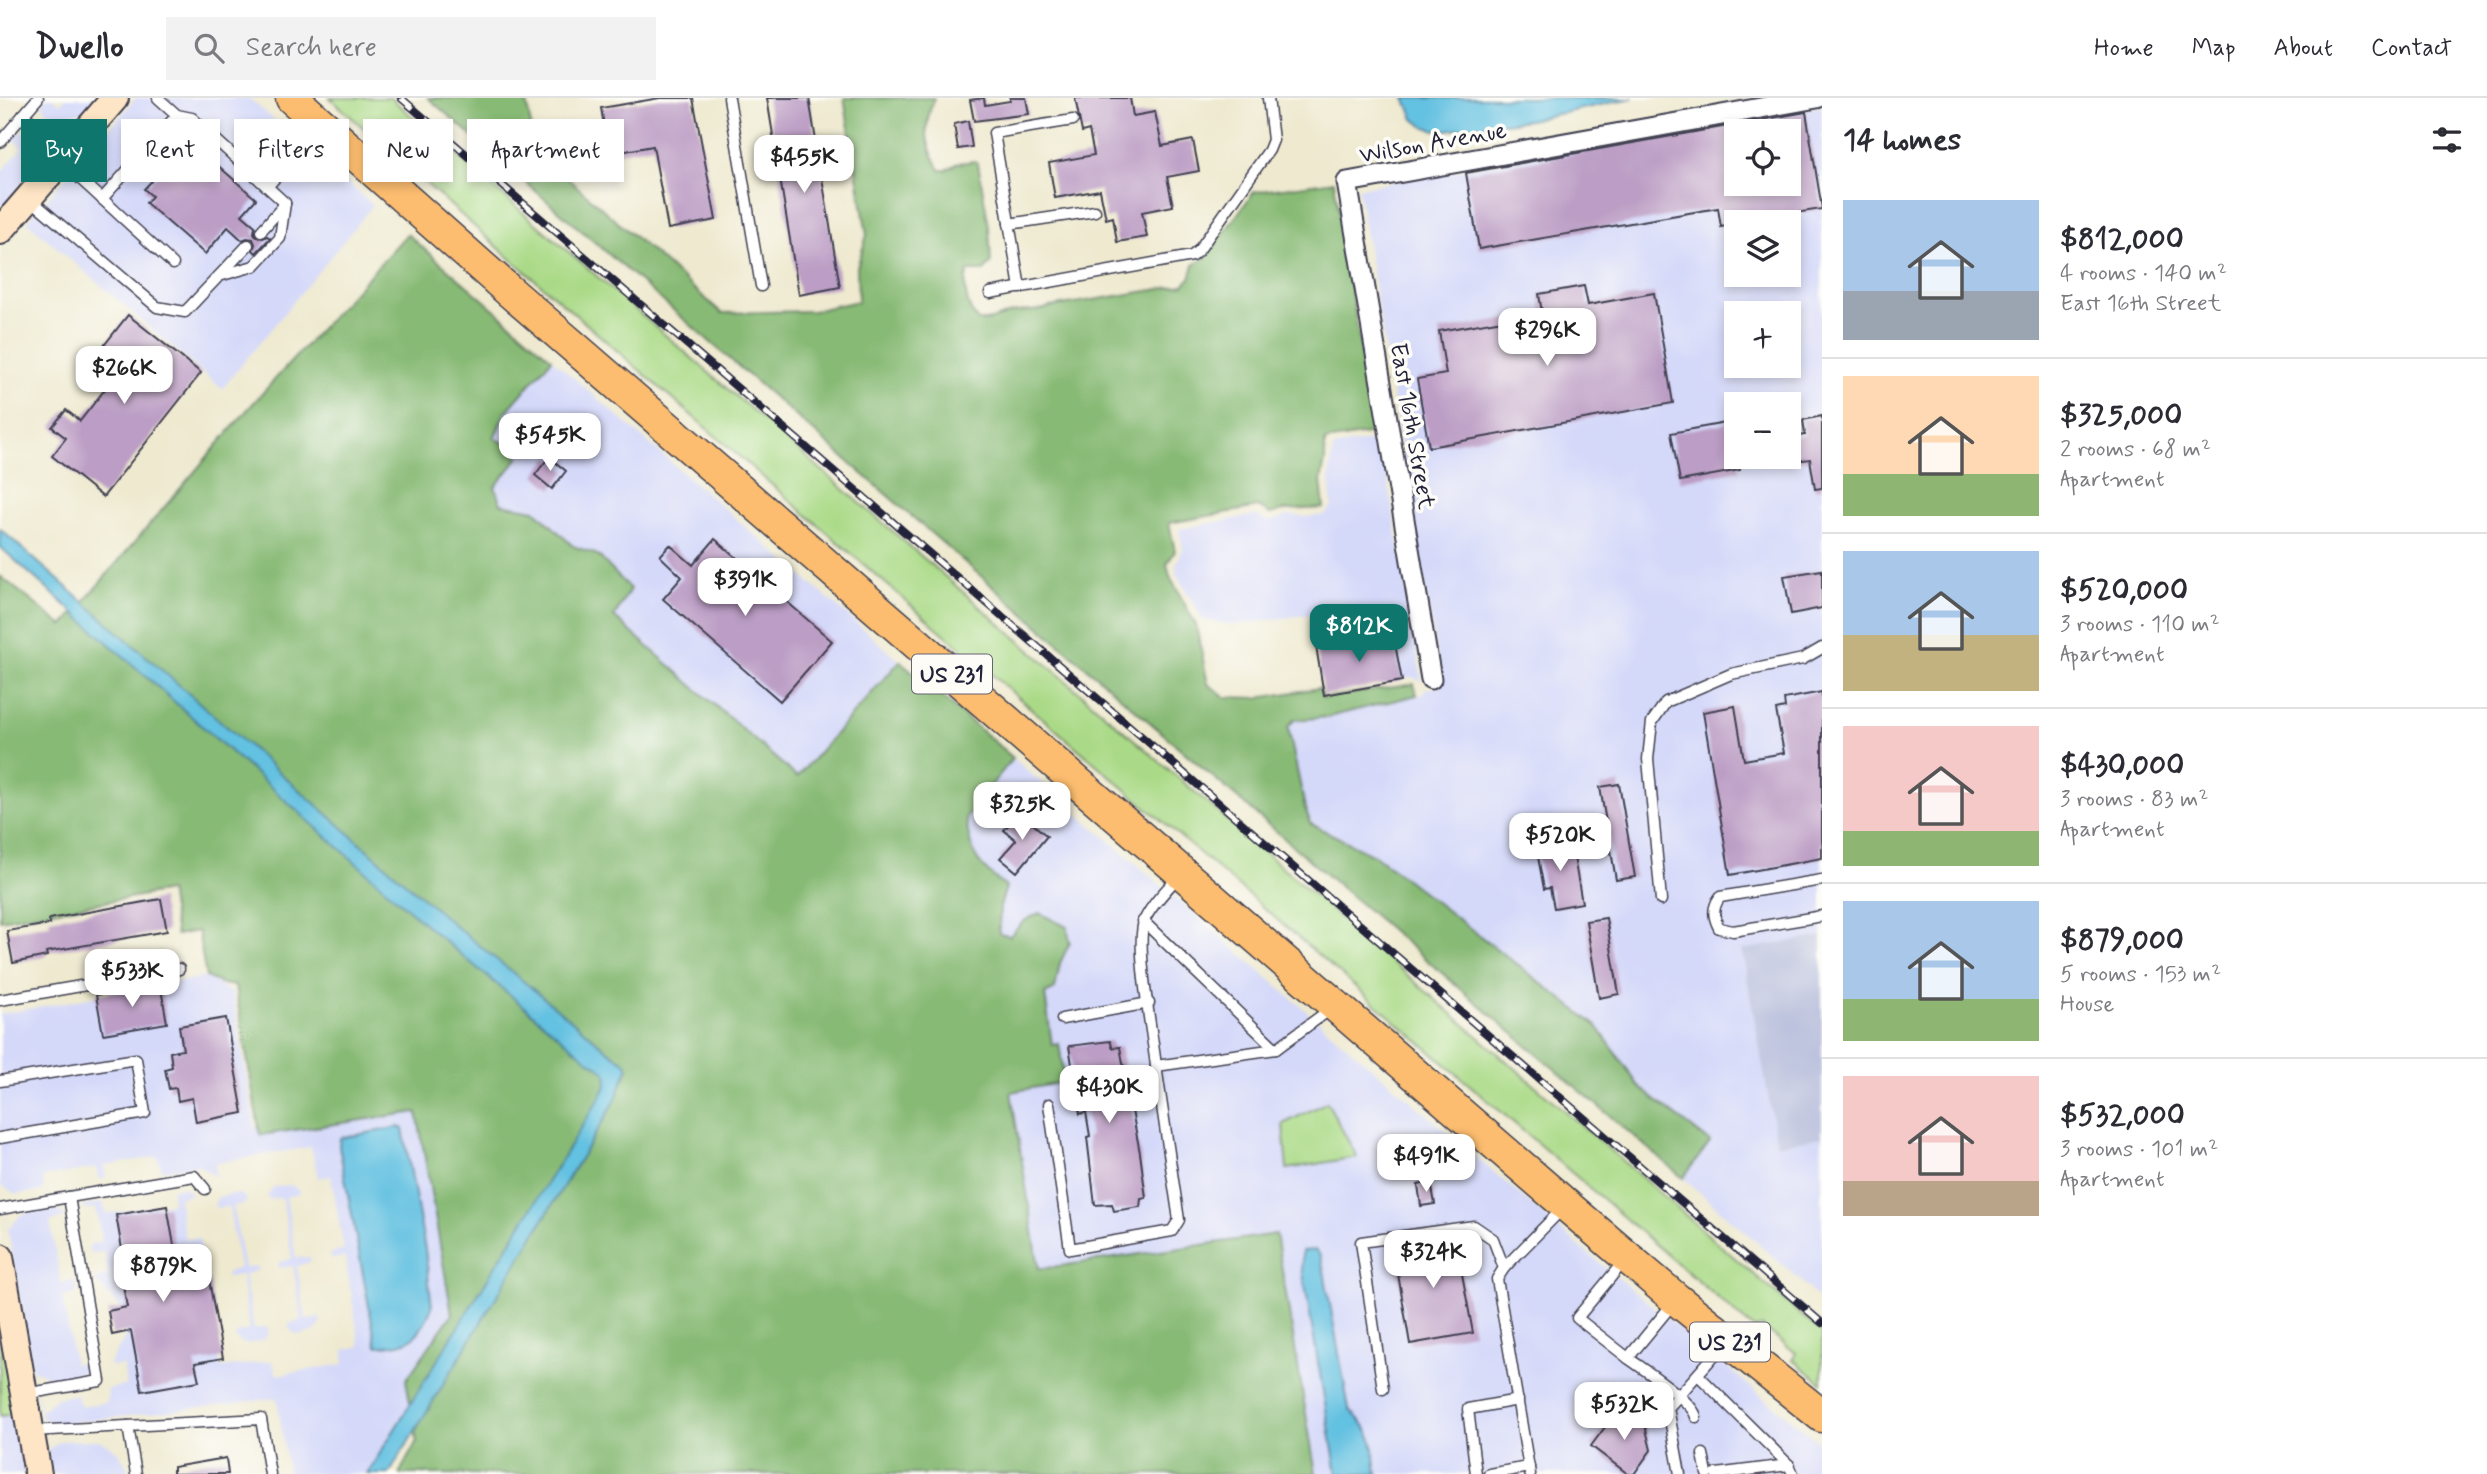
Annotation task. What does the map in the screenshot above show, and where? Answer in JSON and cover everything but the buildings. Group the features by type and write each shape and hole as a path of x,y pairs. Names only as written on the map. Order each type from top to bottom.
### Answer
{"highway":[{"name":"US 231","path":"292,98 315,119"},
{"name":"US 231","path":"349,149 517,298 1566,1205 1676,1299 1809,1401 1822,1416"}],"main road":[{"path":"97,119 115,98"},
{"path":"0,231 43,182"},
{"path":"0,1257 38,1474"}],"street":[{"name":"Wilson Avenue","path":"1348,182 1817,98"},
{"name":"East 16th Street","path":"1348,182 1431,679"}],"lane":[{"path":"0,142 38,98"},
{"path":"158,98 177,115 192,118 285,204"},
{"path":"729,98 761,286"},
{"path":"990,293 1192,256 1199,250 1269,150 1273,140 1268,98"},
{"path":"23,115 27,119"},
{"path":"102,199 177,115"},
{"path":"1020,288 994,133 1073,120"},
{"path":"87,182 102,199 173,264"},
{"path":"268,186 271,182"},
{"path":"29,198 157,307 185,312 248,245"},
{"path":"261,230 285,204"},
{"path":"218,276 254,266 280,239 285,204"},
{"path":"1010,224 1095,211"},
{"path":"1661,900 1647,759 1652,722 1666,702 1731,674 1803,659 1822,648"},
{"path":"1049,1104 1070,1249 1172,1231 1179,1220 1142,951 1143,921 1162,894 1182,873"},
{"path":"1822,880 1720,897 1714,905 1719,928 1733,931 1822,916"},
{"path":"1143,921 1276,1049"},
{"path":"0,1000 178,969"},
{"path":"1062,1020 1149,1003"},
{"path":"1156,1066 1276,1049 1335,1005"},
{"path":"0,1081 136,1059 145,1113 0,1138"},
{"path":"0,1209 194,1176 205,1189"},
{"path":"24,1395 100,1381 69,1197"},
{"path":"1489,1474 1530,1471 1497,1279 1504,1268 1566,1205"},
{"path":"1383,1389 1361,1242 1474,1226 1493,1239 1504,1268"},
{"path":"1627,1257 1577,1318 1679,1397 1695,1411 1696,1417"},
{"path":"1628,1358 1676,1299"},
{"path":"1680,1474 1668,1408 1727,1340"},
{"path":"1698,1375 1791,1470"},
{"path":"1476,1474 1468,1409 1518,1400"},
{"path":"30,1431 261,1419 270,1474"},
{"path":"128,1426 136,1474"},
{"path":"1703,1454 1707,1474"},
{"path":"1716,1474 1791,1470"}],"shaded area":[{"path":"47,98 53,98 60,104 66,98 94,98 76,119 82,112 61,115 48,112 42,105"},
{"path":"136,98 249,98 273,119 234,119 234,182 346,182 373,205 222,389 27,222 62,182 107,182 107,131"},
{"path":"1822,106 1822,936 1742,951 1778,1145 1822,1137 1822,1303 1799,1279 1683,1178 1710,1141 1641,1089 1597,1026 1376,856 1311,824 1305,808 1288,727 1294,720 1328,717 1424,694 1424,689 1442,686 1358,188 1724,123 1724,196 1801,196 1801,119 1748,119"},
{"path":"21,131 21,147 14,140"},
{"path":"21,149 22,182 0,208 0,174"},
{"path":"552,359 900,661 786,790 438,492"},
{"path":"1380,434 1422,682 1413,677 1329,690 1322,682 1312,614 1234,625 1203,620 1177,575 1176,565 1183,549 1179,529 1256,515 1272,521 1291,515 1325,515 1332,506 1329,480 1333,447 1375,440"},
{"path":"1013,758 1585,1251 1822,1445 1822,1474 1316,1474 1276,1235 1039,1269 1011,1092 962,822"},
{"path":"1822,936 1822,1137 1777,1145 1742,950"},
{"path":"206,977 232,993 255,1128 448,1097 492,1350 438,1359 367,1474 288,1474 277,1398 77,1422 53,1424 42,1418 47,1451 60,1441 98,1440 119,1453 129,1474 51,1474 0,1186 0,1185 0,1014","holes":["311,1147 318,1178 331,1176 344,1250 330,1256 332,1259 345,1257 360,1346 344,1350 344,1364 277,1375 272,1361 221,1368 212,1313 193,1286 189,1259 202,1254 199,1238 185,1239 178,1198 192,1194 183,1187 172,1189 172,1203 106,1214 103,1202 82,1206 84,1210 96,1208 102,1242 90,1244 90,1253 104,1252 108,1275 94,1280 120,1307 125,1337 109,1364 112,1367 123,1365 126,1385 108,1389 107,1402 81,1407 74,1395 56,1398 41,1411 33,1370 52,1378 84,1372 89,1364 74,1364 63,1297 75,1294 77,1290 74,1281 61,1283 50,1222 64,1218 62,1212 53,1209 29,1212 21,1215 8,1229 0,1185 16,1194 41,1191 44,1188 43,1177 96,1168 98,1178 103,1180 106,1176 104,1166 157,1157 162,1170 198,1165 216,1177 215,1163"]},
{"path":"291,1185 300,1191 286,1197 296,1258 311,1259 310,1262 297,1266 306,1320 319,1318 322,1323 315,1331 301,1335 293,1333 288,1326 302,1320 293,1266 280,1268 278,1264 292,1259 282,1198 269,1199 267,1196 274,1187"},
{"path":"241,1194 247,1200 245,1204 233,1206 244,1268 257,1266 259,1270 244,1275 254,1329 266,1327 269,1330 265,1339 249,1344 240,1342 235,1337 237,1333 249,1330 241,1275 227,1277 226,1273 239,1268 229,1207 216,1208 214,1204 218,1197"},
{"path":"0,1329 15,1414 24,1474 0,1474"}],"green space":[{"path":"330,98 391,98 415,119 363,119 363,127"},
{"path":"428,98 526,98 530,119 467,119 467,132"},
{"path":"844,98 934,98 928,118 927,135 940,170 946,170 958,163 978,163 989,227 991,263 984,271 968,271 965,284 971,310 978,321 1016,312 1184,285 1190,278 1194,265 1205,258 1254,192 1334,181 1374,433 1325,441 1321,481 1324,508 1270,514 1258,507 1169,523 1175,551 1167,564 1170,577 1196,625 1208,684 1225,697 1258,698 1320,688 1323,698 1414,684 1417,695 1328,717 1294,720 1288,727 1305,808 1311,824 1376,856 1597,1026 1641,1089 1710,1142 1683,1178 1323,872 525,182 572,182 722,313 813,311 858,301 857,267 867,235"},
{"path":"453,152 467,164 467,182 488,182 1822,1333 1822,1383 1792,1359 1796,1353 1762,1326 1754,1329 424,182 453,182"},
{"path":"407,234 552,359 505,413 494,438 506,444 519,457 495,487 501,504 535,510 573,546 598,555 630,589 614,617 797,777 900,661 1013,758 966,817 976,858 1006,887 1000,906 999,934 1010,936 1024,921 1039,913 1067,927 1070,942 1060,963 1055,989 1045,994 1052,1045 1059,1044 1065,1082 1011,1092 1039,1269 1276,1234 1316,1474 399,1474 417,1441 406,1380 452,1314 417,1112 260,1135 235,986 206,977 198,931 176,935 169,891 0,920 0,576 63,626 249,408"},
{"path":"1327,1102 1357,1157 1287,1169 1283,1124"},
{"path":"0,1329 15,1414 0,1416"}],"water":[{"path":"1405,98 1633,98 1529,120 1438,131 1423,126 1414,119"},
{"path":"0,529 453,924 626,1063 628,1068 614,1103 389,1474 367,1474 602,1094 607,1082 606,1073 435,933 0,547"},
{"path":"399,1127 403,1129 425,1249 432,1307 423,1326 413,1338 399,1344 378,1346 339,1146 340,1138"},
{"path":"1315,1250 1320,1255 1324,1271 1349,1409 1368,1431 1375,1453 1377,1474 1337,1474 1302,1268 1302,1251"}],"railway":[{"path":"401,98 1822,1323"}]}
